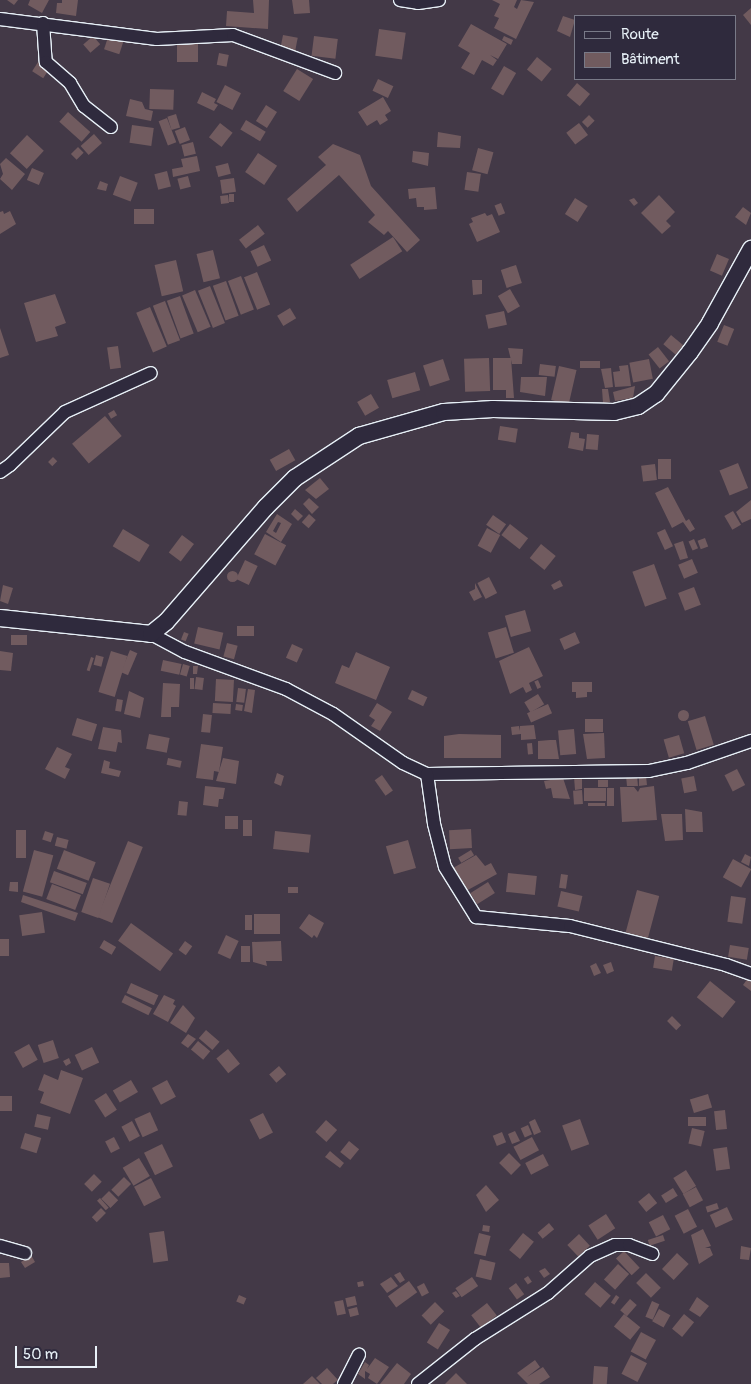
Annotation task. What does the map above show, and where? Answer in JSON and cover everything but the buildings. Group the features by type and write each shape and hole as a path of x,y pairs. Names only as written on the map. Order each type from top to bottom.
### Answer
{"street":[{"path":"400,0 418,3 439,0"},
{"path":"0,19 43,23 156,39 233,35 335,73"},
{"path":"43,23 46,62 70,83 84,106 112,126"},
{"path":"151,634 171,617 266,506 295,478 359,436 444,412 493,409 614,412 638,406 662,388 690,352 710,323 751,249"},
{"path":"0,472 10,466 65,412 151,373"},
{"path":"0,618 151,634 185,652 286,690 333,714 403,763 427,774 649,771 687,763 751,741"},
{"path":"427,774 434,824 444,867 476,917 570,926 716,962 751,974"},
{"path":"418,1384 475,1339 548,1293 590,1256 615,1245 629,1244 652,1254"},
{"path":"0,1246 24,1253"},
{"path":"344,1384 359,1355"}]}
